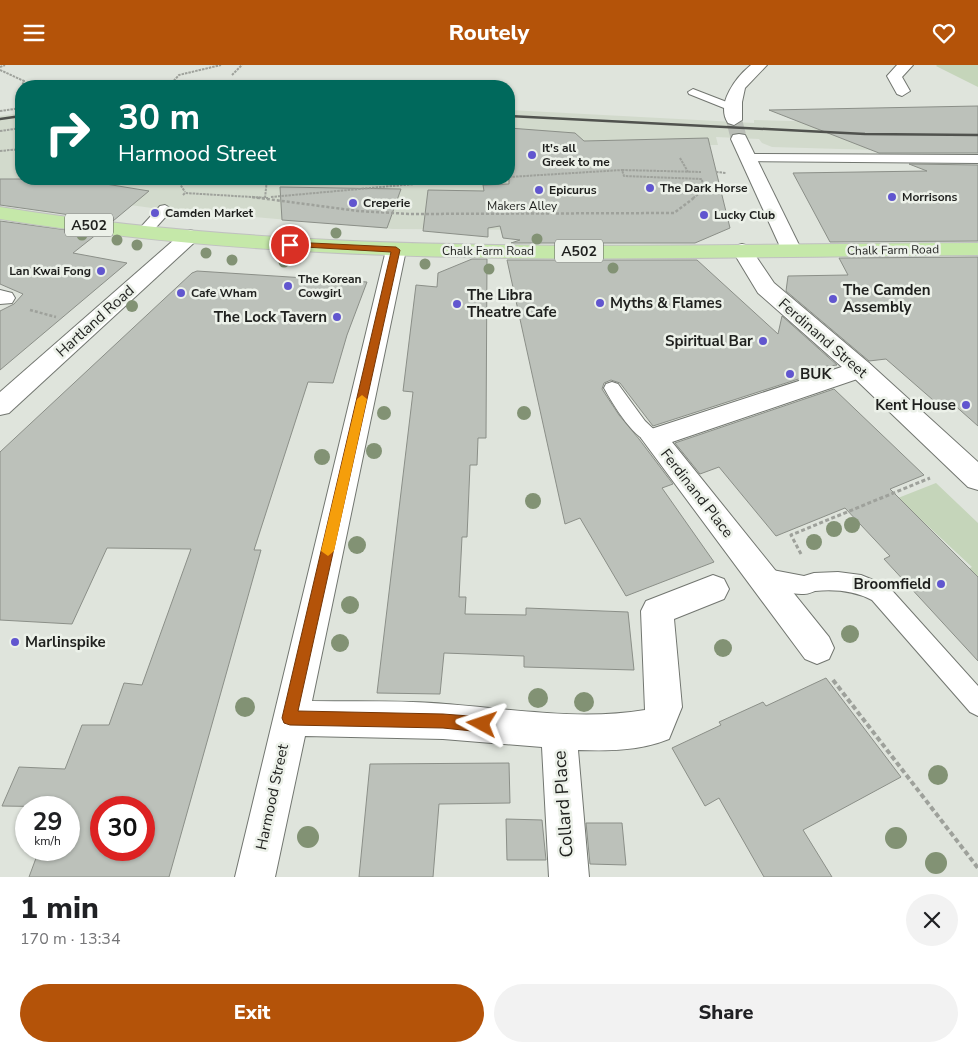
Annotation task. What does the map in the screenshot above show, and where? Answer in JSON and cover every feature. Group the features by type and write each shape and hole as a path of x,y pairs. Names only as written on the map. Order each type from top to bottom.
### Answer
{"main road":[{"name":"Chalk Farm Road","path":"0,213 246,242 396,250 792,251 978,249"}],"street":[{"path":"734,114 735,91 743,79 760,65"},
{"path":"902,91 894,76 906,65"},
{"path":"739,139 792,251"},
{"name":"Hartland Road","path":"0,406 190,236"},
{"name":"Harmood Street","path":"255,877 396,250"},
{"name":"Ferdinand Street","path":"742,250 766,288 860,369 977,478"},
{"name":"Ferdinand Place","path":"817,648 654,437 860,369"},
{"name":"Collard Place","path":"290,718 443,721 559,731 616,733 656,726 664,707 657,611 713,589"},
{"name":"Collard Place","path":"559,731 569,877"}],"lane":[{"path":"693,92 734,114"},
{"path":"747,158 978,159"},
{"path":"145,231 165,209"},
{"path":"612,388 639,426 654,437"},
{"path":"762,577 804,585 814,581 838,581 861,584 880,593 978,704"}],"path":[{"path":"0,68 5,65"},
{"path":"174,80 179,75 221,65"},
{"path":"232,75 242,65"},
{"path":"0,68 22,80"},
{"path":"0,111 15,109"},
{"path":"0,131 15,129"},
{"path":"0,151 15,150"},
{"path":"680,158 688,172"},
{"path":"515,177 622,170 701,172"},
{"name":"Makers Alley","path":"185,193 265,198 358,211 410,214 674,213 703,191 702,179 624,176 622,170"},
{"path":"716,173 726,173"},
{"path":"165,209 185,193 181,185"},
{"path":"266,185 265,198 391,185"},
{"path":"2,297 5,302 89,327"},
{"path":"814,581 791,535 931,477"},
{"path":"817,648 830,676 978,868"}],"shaded area":[{"path":"515,110 754,123 754,120 940,125 978,153 772,147 762,143 759,139 716,137 718,145 709,145 533,230 393,229 152,208 0,187 0,116 15,114 15,185 515,185"}],"green space":[{"path":"937,65 978,65 978,87 936,66"},
{"path":"936,483 978,523 978,586 964,571 972,567 898,498"}],"building":[{"path":"978,106 978,153 879,153 769,110"},
{"path":"515,128 575,133 584,141 708,138 730,228 695,243 511,243 520,240 503,238 500,226 488,228 488,237 423,231 428,190 484,191 483,185 515,185"},
{"name":"Morrisons","path":"909,164 978,165 978,241 830,242 793,173 927,171"},
{"path":"0,179 15,179 15,185 112,185 149,191 113,221 0,205"},
{"path":"280,187 401,189 387,228 282,220"},
{"path":"0,221 97,234 73,253 127,263 0,370 0,311 14,304 23,294 0,284"},
{"path":"978,257 978,426 952,403 941,407 886,359 869,361 786,291 788,276 848,275 839,258"},
{"path":"472,259 487,259 486,438 478,438 477,465 470,465 467,537 462,537 459,597 466,597 465,614 526,615 526,608 628,612 634,670 524,667 524,656 444,653 440,694 377,693 413,392 403,391 416,285 437,287 438,273"},
{"path":"507,260 697,260 778,334 782,316 837,365 812,368 817,373 653,426 620,383 611,380 604,383 602,389 619,415 673,484 662,488 714,562 626,596 580,518 565,524"},
{"path":"197,271 367,282 347,335 333,383 308,382 254,550 261,550 169,877 29,877 35,861 80,861 80,796 15,796 15,806 2,806 19,767 65,769 82,725 109,725 124,683 142,685 191,549 107,548 72,624 0,620 0,452 192,273"},
{"path":"834,389 924,475 890,489 978,577 978,661 884,559 890,556 845,508 776,536 719,467 700,474 675,443"},
{"path":"826,678 901,777 803,830 832,877 764,877 719,798 705,806 672,748 721,725 719,722 763,702 766,706"},
{"path":"509,763 510,803 439,804 433,877 359,877 370,764"},
{"path":"506,819 542,820 546,860 507,860"},
{"path":"586,823 622,823 626,865 590,864"}],"tunnel":[{"path":"734,120 739,139"}],"railway":[{"path":"515,116 865,134 978,135"},
{"path":"0,119 15,117"}],"slow traffic":[{"path":"328,551 362,399"}],"place":[{"name":"It's all Greek to me","path":"532,155"},
{"name":"The Dark Horse","path":"650,188"},
{"name":"Epicurus","path":"539,190"},
{"name":"Morrisons","path":"892,197"},
{"name":"Creperie","path":"353,203"},
{"name":"Camden Market","path":"155,213"},
{"name":"Lucky Club","path":"704,215"},
{"name":"Lan Kwai Fong","path":"101,271"},
{"name":"The Korean Cowgirl","path":"288,286"},
{"name":"Cafe Wham","path":"181,293"},
{"name":"The Camden Assembly","path":"833,299"},
{"name":"Myths & Flames","path":"600,303"},
{"name":"The Libra Theatre Cafe","path":"457,304"},
{"name":"The Lock Tavern","path":"337,317"},
{"name":"Spiritual Bar","path":"763,341"},
{"name":"BUK","path":"790,374"},
{"name":"Kent House","path":"966,405"},
{"name":"Broomfield","path":"941,584"},
{"name":"Marlinspike","path":"15,642"}],"route":[{"path":"290,245 396,250 290,718 443,721 482,724"}]}
